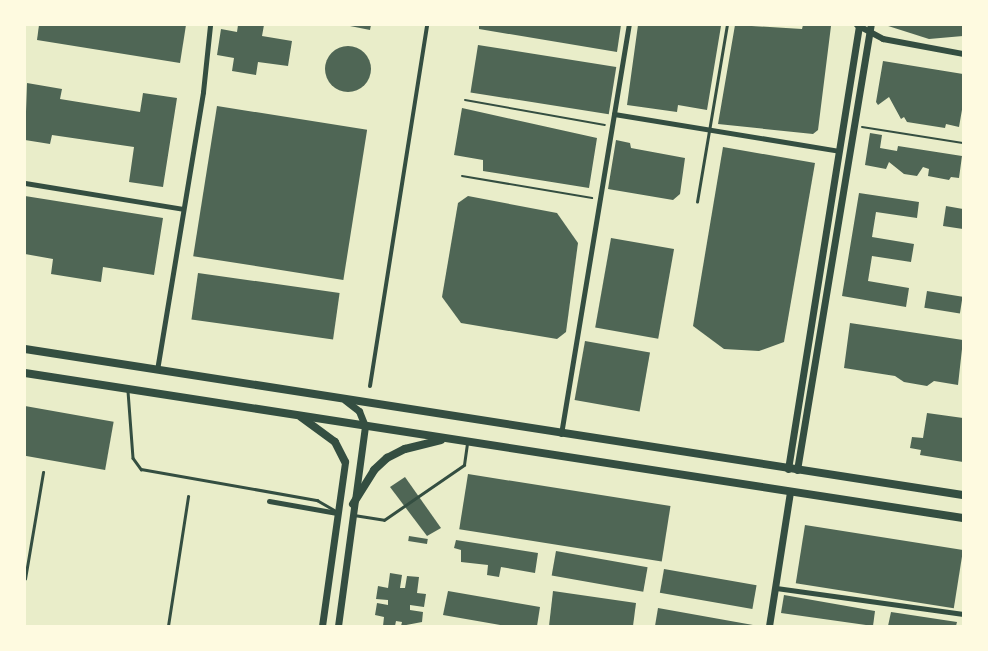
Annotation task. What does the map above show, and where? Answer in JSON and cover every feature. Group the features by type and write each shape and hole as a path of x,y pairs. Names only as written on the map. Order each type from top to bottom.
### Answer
{"main road":[{"path":"797,470 871,25"},
{"path":"788,469 858,26"},
{"path":"25,349 561,434 963,495"},
{"path":"25,373 963,518"},
{"path":"338,626 351,515 365,426 359,411 342,398"},
{"path":"297,415 334,442 345,462 322,626"},
{"path":"353,504 374,470 387,458 411,447 448,439"},
{"path":"770,626 790,492"}],"street":[{"path":"158,370 203,92 210,25"},
{"path":"370,386 428,25"},
{"path":"561,434 628,25"},
{"path":"858,26 870,34 963,54"},
{"path":"614,114 839,151"},
{"path":"25,183 183,209"},
{"path":"269,501 337,512"},
{"path":"776,588 963,614"}],"lane":[{"path":"697,202 727,25"},
{"path":"128,389 133,458 141,469 317,500 337,512"},
{"path":"351,515 384,520 464,465 468,442"},
{"path":"25,579 43,472"},
{"path":"168,626 188,497"}],"path":[{"path":"466,100 612,126"},
{"path":"855,125 963,143"},
{"path":"462,176 600,199"}],"building":[{"path":"39,25 186,25 180,63 37,40"},
{"path":"238,25 264,25 262,36 292,41 288,66 258,62 256,75 232,71 234,58 217,55 221,29 237,32"},
{"path":"345,25 371,25 370,30"},
{"path":"479,25 621,25 617,52 479,29"},
{"path":"638,25 721,26 707,110 678,105 677,112 627,105"},
{"path":"735,25 802,29 803,25 831,26 818,130 813,134 718,124"},
{"path":"885,25 963,25 963,36 929,39"},
{"path":"478,45 616,67 609,114 470,92"},
{"path":"343,46 353,46 365,52 370,60 370,78 365,86 357,91 343,92 335,89 328,82 325,74 325,64 328,56 335,49"},
{"path":"883,61 963,74 963,104 959,127 946,124 945,128 907,122 904,117 901,119 889,97 878,105 876,102"},
{"path":"27,83 62,89 60,99 140,112 143,93 177,98 163,187 129,182 134,147 52,135 50,144 25,140"},
{"path":"217,106 367,130 343,280 193,256"},
{"path":"462,108 597,138 589,188 483,171 483,160 454,155"},
{"path":"870,133 882,135 880,148 897,151 898,146 962,156 959,178 951,177 949,180 928,176 929,169 923,167 917,176 904,174 889,162 886,169 865,165"},
{"path":"616,140 630,143 631,148 685,158 680,194 673,200 608,189"},
{"path":"723,147 815,163 784,342 759,351 724,349 693,326"},
{"path":"859,193 919,202 917,218 876,212 872,237 914,244 911,262 872,256 868,281 909,288 906,307 842,296"},
{"path":"25,196 163,218 154,275 103,267 101,282 51,274 53,259 25,254"},
{"path":"468,196 557,213 578,243 566,332 557,339 461,323 442,297 458,203"},
{"path":"946,206 963,209 963,229 943,226"},
{"path":"611,238 674,249 658,339 595,328"},
{"path":"198,273 340,293 333,339 191,320"},
{"path":"927,291 963,297 960,313 924,308"},
{"path":"850,323 963,340 958,385 934,381 927,386 904,382 895,376 844,368"},
{"path":"585,341 650,352 640,412 575,400"},
{"path":"25,406 114,422 105,470 25,456"},
{"path":"927,413 963,418 963,462 920,455 921,450 910,448 912,437 923,438"},
{"path":"468,474 670,506 662,561 459,529"},
{"path":"405,477 441,528 427,536 390,487"},
{"path":"805,525 963,550 954,608 796,583"},
{"path":"409,536 428,539 427,544 408,541"},
{"path":"456,540 538,553 535,573 501,567 499,577 487,575 488,565 461,562 461,550 454,548"},
{"path":"556,551 648,567 643,592 552,576"},
{"path":"664,569 757,585 752,609 660,593"},
{"path":"390,573 402,575 400,588 405,588 407,576 419,577 417,593 426,594 424,607 410,605 410,610 423,612 422,622 401,626 402,622 396,621 395,626 383,626 384,617 375,615 377,603 388,605 388,600 376,599 378,586 388,588"},
{"path":"448,591 540,607 537,626 506,626 443,615"},
{"path":"553,591 636,603 633,626 549,626"},
{"path":"784,595 875,611 873,626 781,613"},
{"path":"658,608 753,625 753,626 655,626"},
{"path":"891,612 957,622 956,626 888,626"}]}
